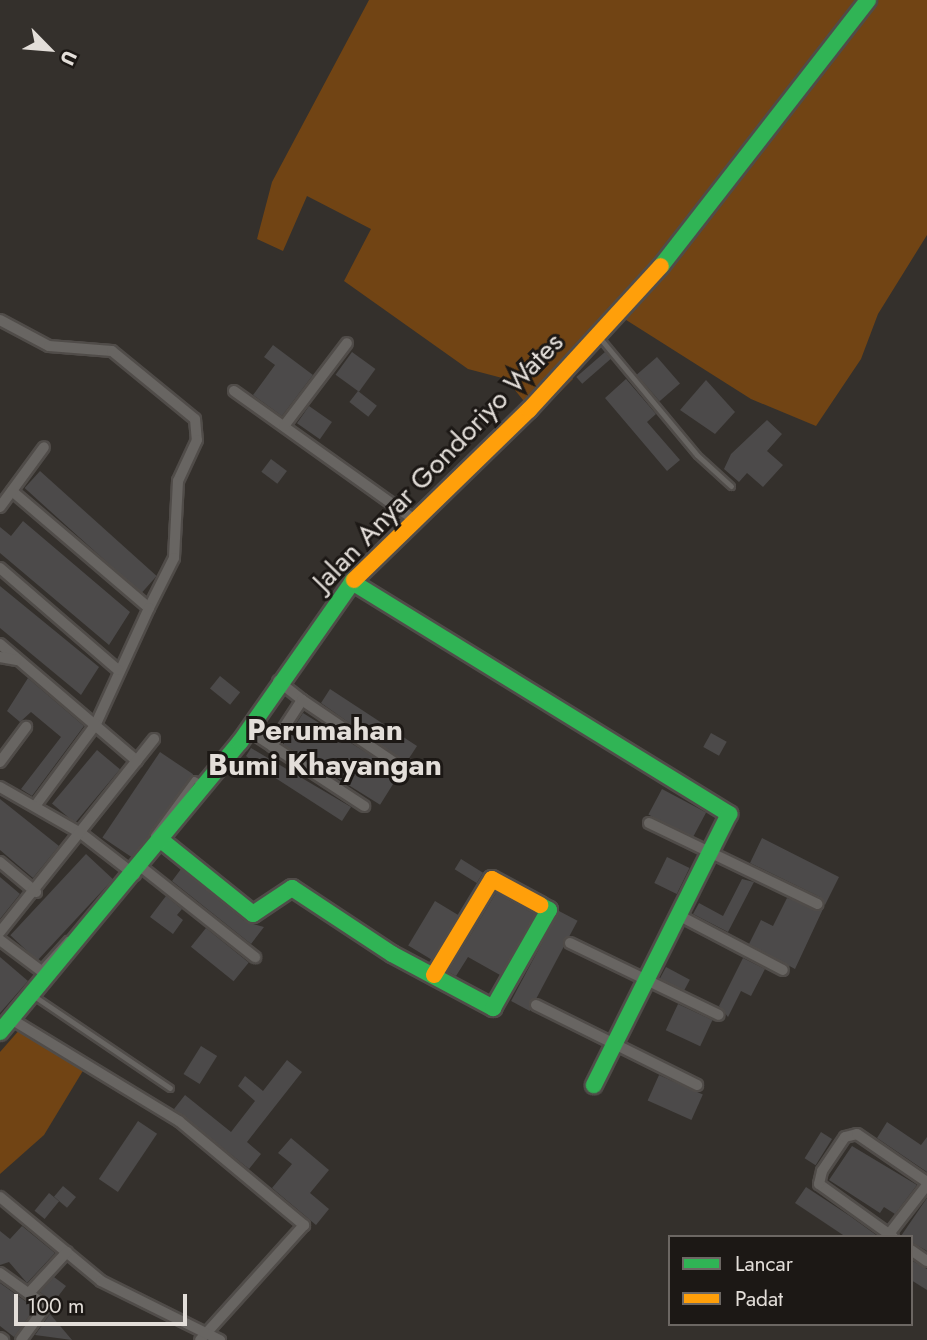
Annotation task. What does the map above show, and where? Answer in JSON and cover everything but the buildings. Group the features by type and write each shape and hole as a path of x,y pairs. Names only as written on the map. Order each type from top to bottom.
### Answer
{"street":[{"name":"Jalan Anyar Gondoriyo Wates","path":"0,1032 32,994 44,972 161,840 248,730 278,681 352,582 416,521 597,335 759,148 869,0"},
{"path":"0,320 39,343 112,352 195,419 197,440 178,481 174,558 118,670 96,724 35,806"},
{"path":"284,426 348,342"},
{"path":"234,391 416,521"},
{"path":"0,508 44,447"},
{"path":"12,491 149,608"},
{"path":"0,568 118,670"},
{"path":"352,582 562,716 722,804 729,820 594,1085"},
{"path":"0,644 137,761"},
{"path":"0,657 17,660"},
{"path":"278,681 398,765"},
{"path":"272,746 302,700"},
{"path":"0,762 26,727"},
{"path":"248,730 364,806"},
{"path":"0,932 36,892 154,739"},
{"path":"0,787 82,834 255,957"},
{"path":"649,824 713,852 817,904"},
{"path":"161,840 254,915 292,888 434,975 496,1008 549,910 492,879 434,975"},
{"path":"0,862 36,892"},
{"path":"680,916 783,970"},
{"path":"0,940 44,972"},
{"path":"570,943 719,1015"},
{"path":"536,1005 697,1085"},
{"path":"11,1019 179,1121 300,1222 301,1232 205,1337"},
{"path":"857,1134 927,1183 891,1235 819,1184 845,1137 857,1134"},
{"path":"0,1196 102,1281 205,1337 220,1340"},
{"path":"29,1293 67,1252"},
{"path":"0,1273 46,1308 21,1340"}],"lane":[{"path":"597,335 697,456 731,485"},
{"path":"134,870 194,779 204,786"},
{"path":"32,994 170,1088"}],"shaded area":[{"path":"369,0 927,0 927,235 878,314 861,359 816,426 751,399 623,318 568,372 573,379 536,416 506,379 468,369 344,281 371,229 307,196 283,251 257,239 272,182"},
{"path":"21,1028 84,1069 44,1135 0,1174 0,1052"}],"traffic: fast":[{"path":"661,266 868,0"},
{"path":"0,1032 240,742 354,580"},
{"path":"352,582 729,814 594,1085"},
{"path":"161,840 253,914 292,888 392,954 493,1008 549,910 540,905"}],"traffic: slow":[{"path":"354,580 529,410 661,266"},
{"path":"434,975 492,879 540,905"}],"district":[{"name":"Perumahan Bumi Khayangan","path":"325,747"}]}
